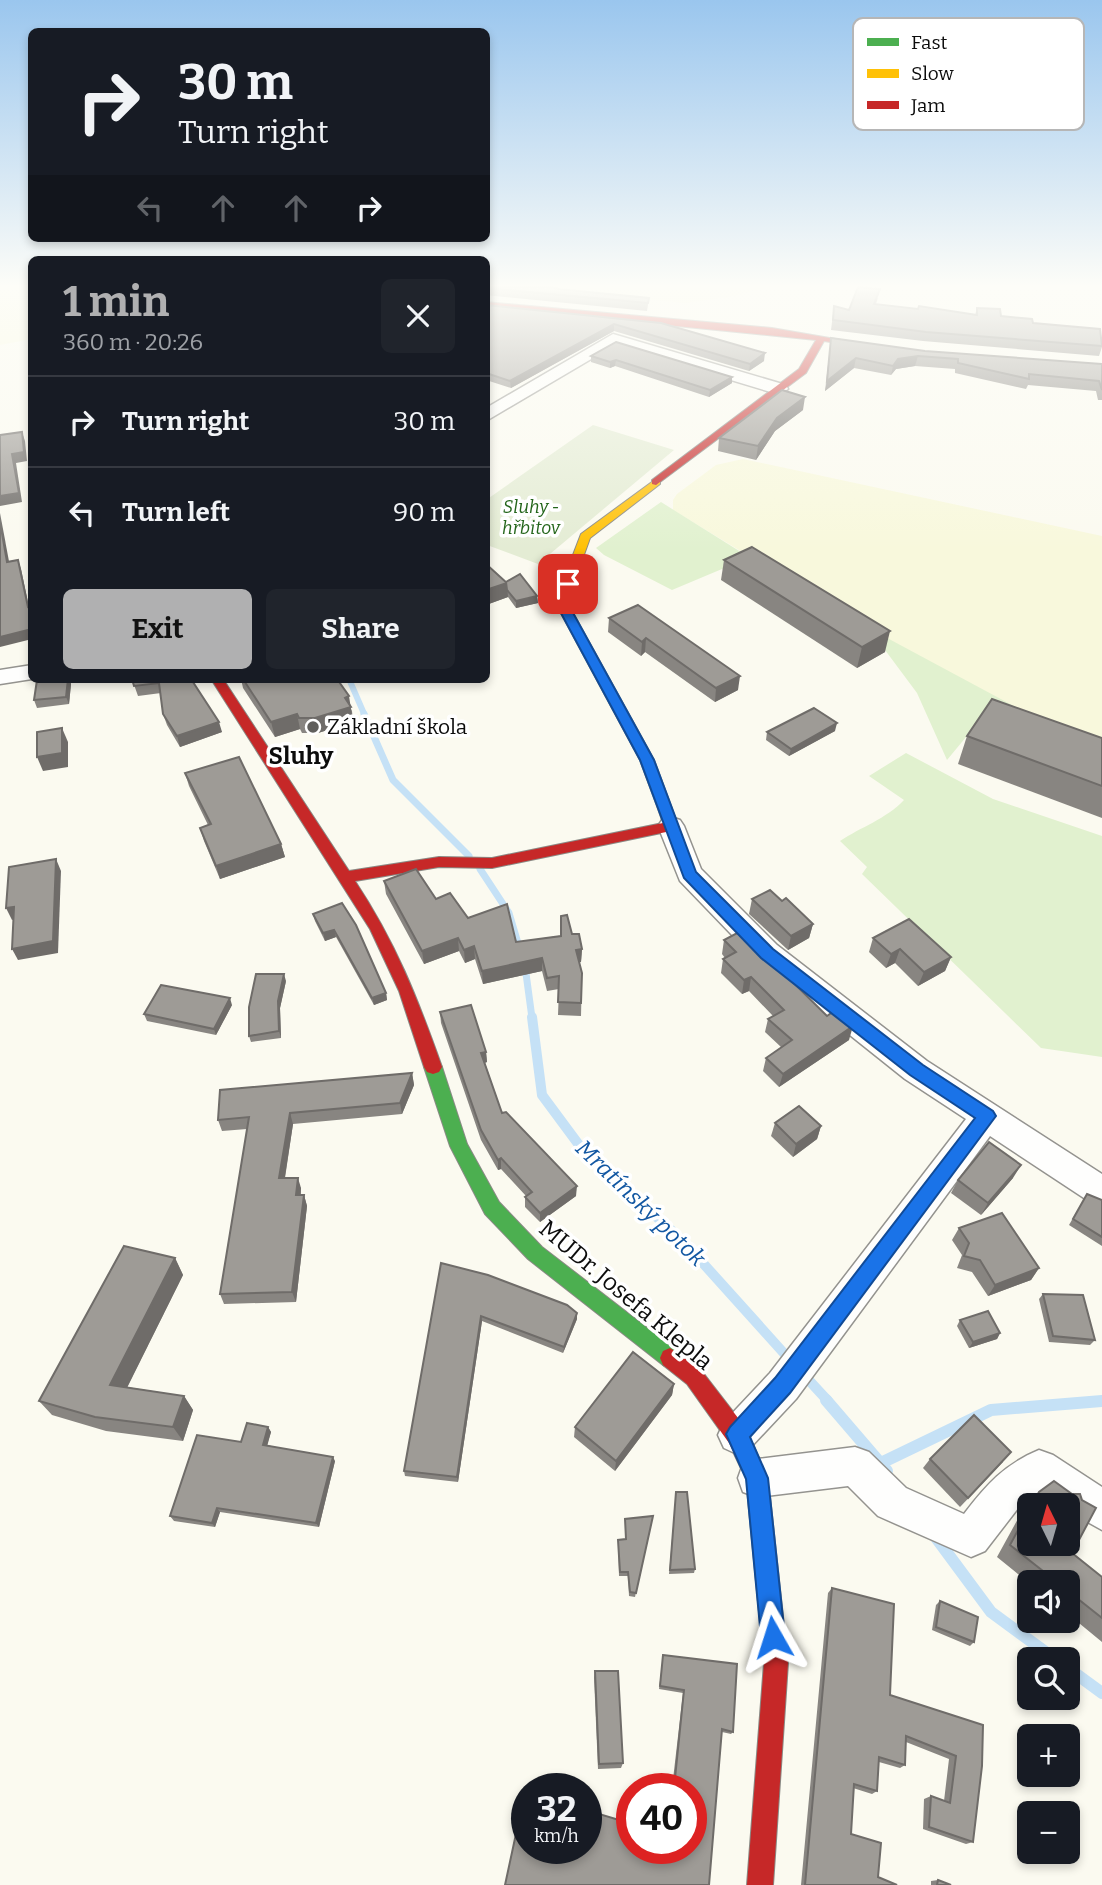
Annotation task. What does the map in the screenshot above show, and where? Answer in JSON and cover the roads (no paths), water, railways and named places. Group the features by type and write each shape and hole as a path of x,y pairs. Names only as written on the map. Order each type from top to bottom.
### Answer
{"street":[{"path":"490,414 554,375"},
{"path":"733,375 780,389"},
{"path":"798,375 586,536 561,602 647,760 689,874 767,953 916,1070 1102,1192"},
{"path":"0,677 28,673"},
{"name":"MUDr. Josefa Klepla","path":"220,683 377,928 407,991 459,1146 492,1208 536,1253 694,1377 737,1434 757,1478 776,1663 760,1885"},
{"path":"344,877 439,862 492,863 671,826"},
{"path":"737,1434 782,1386 987,1116"},
{"path":"757,1478 855,1466 892,1502 971,1537 1005,1493 1039,1469 1102,1510"}],"waterway":[{"name":"Mratínský potok","path":"351,683 365,716"},
{"name":"Mratínský potok","path":"364,714 393,780 469,856"},
{"name":"Mratínský potok","path":"480,869 509,913 520,950"},
{"name":"Mratínský potok","path":"525,966 532,1018"},
{"name":"Mratínský potok","path":"532,1017 542,1095 582,1149 683,1241 790,1360"},
{"name":"Mratínský potok","path":"804,1375 828,1401"},
{"name":"Mratínský potok","path":"826,1400 887,1471"},
{"path":"881,1463 991,1410 1102,1401 1098,1401"},
{"name":"Mratínský potok","path":"934,1535 991,1612 1039,1647"},
{"name":"Mratínský potok","path":"1080,1677 1102,1693"}],"place":[{"name":"Základní škola","path":"313,727"}],"district":[{"name":"Sluhy","path":"301,756"}],"park label":[{"name":"Sluhy - hřbitov","path":"531,517"}]}
